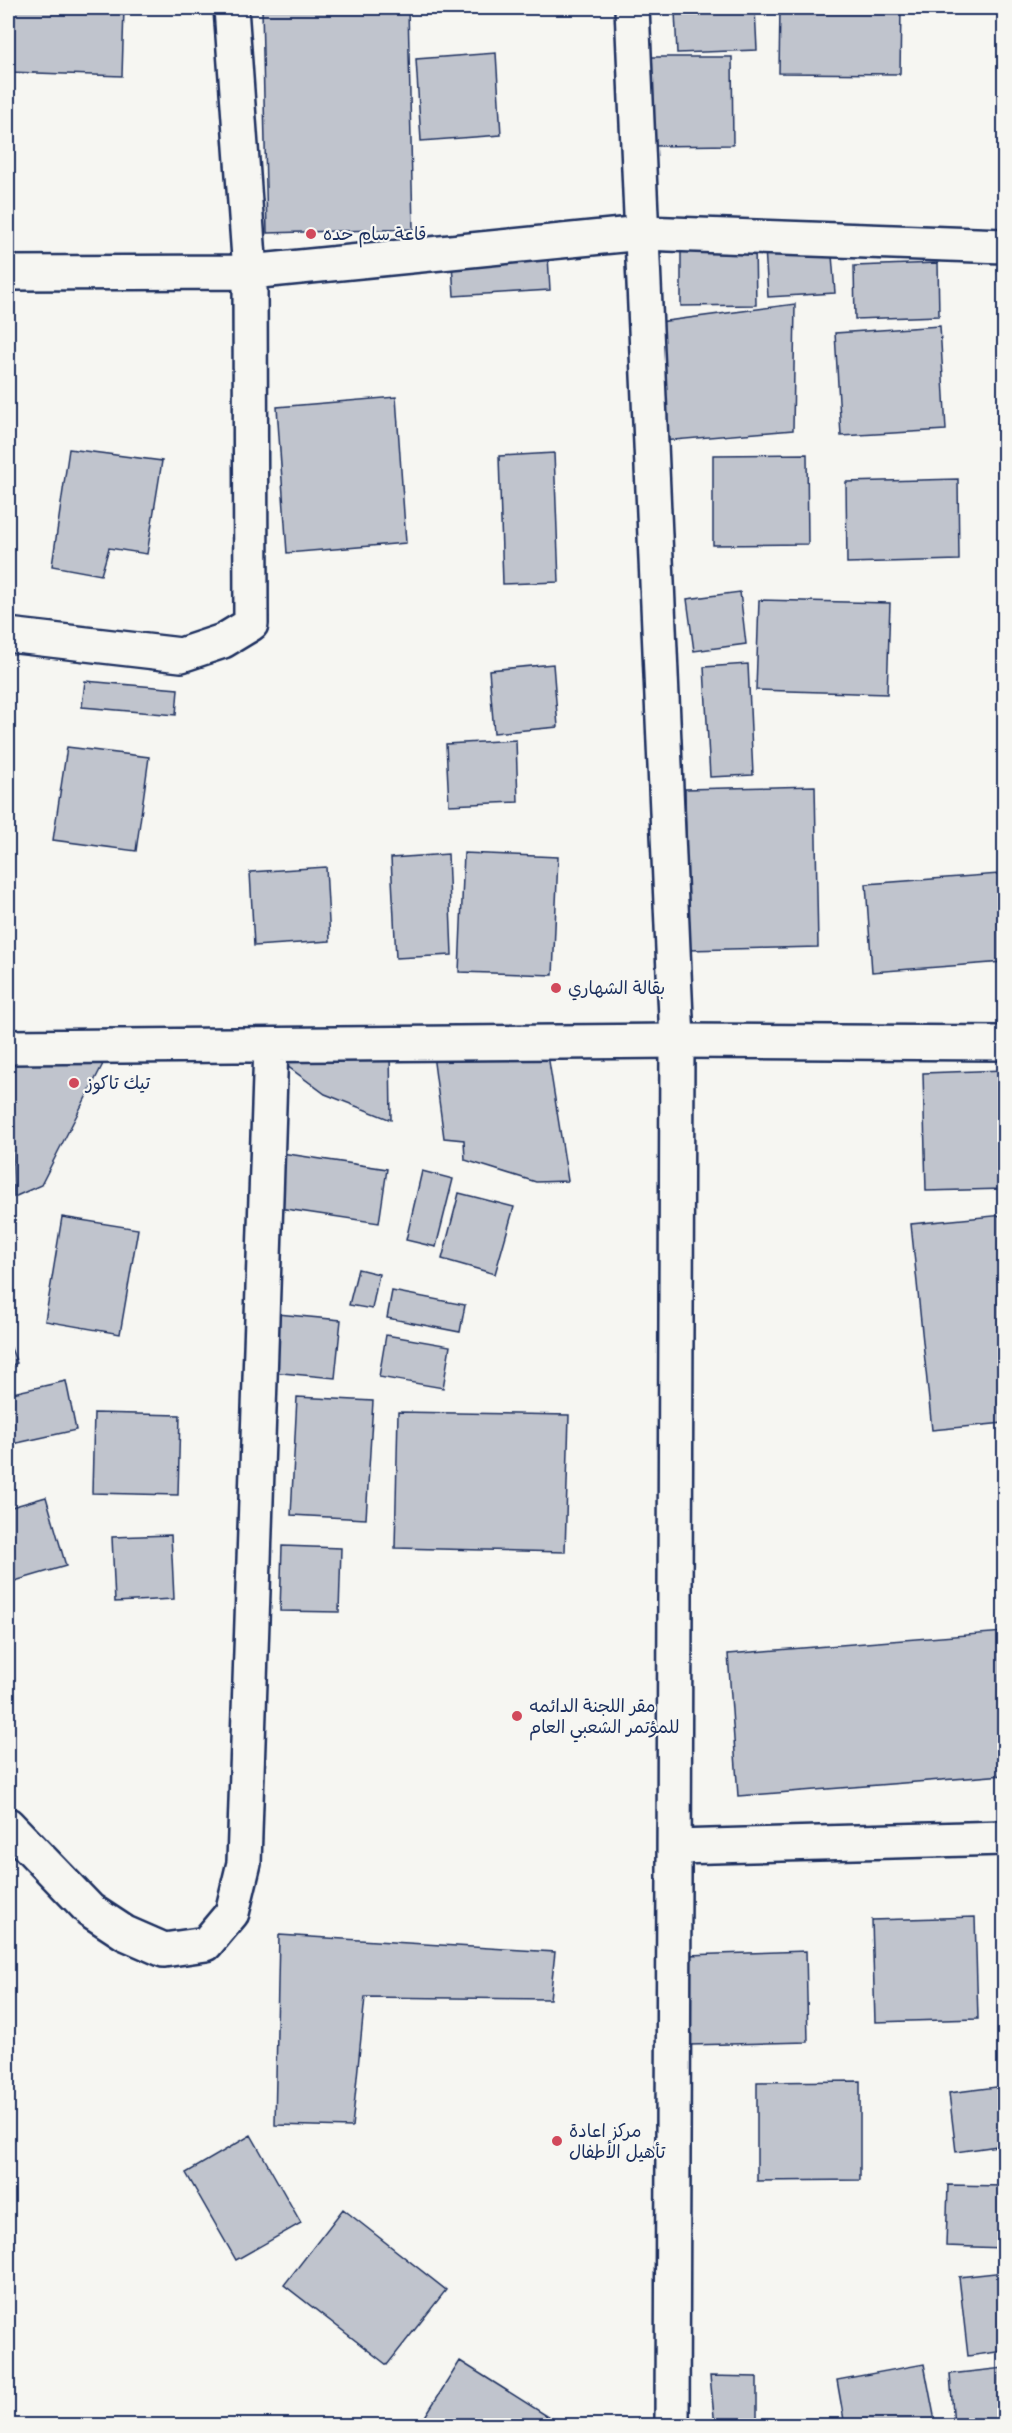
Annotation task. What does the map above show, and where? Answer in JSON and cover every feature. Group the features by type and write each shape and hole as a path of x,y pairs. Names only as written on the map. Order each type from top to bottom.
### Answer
{"street":[{"path":"8,634 181,655 223,641 252,624 250,272 231,8"},
{"path":"632,8 678,1041 672,2426"},
{"path":"8,273 250,272 642,234 1005,246"},
{"path":"8,1047 678,1041 1005,1043"},
{"path":"8,1825 90,1910 125,1933 164,1950 206,1944 232,1913 244,1863 271,1046"},
{"path":"675,1847 1005,1838"}],"building":[{"path":"8,8 124,8 122,76 8,72"},
{"path":"262,8 408,8 413,229 267,233"},
{"path":"430,8 477,8 431,13"},
{"path":"755,8 757,50 677,53 675,11"},
{"path":"780,8 901,8 900,74 779,73"},
{"path":"496,53 501,135 421,141 416,59"},
{"path":"652,57 732,57 733,145 652,146"},
{"path":"547,239 550,290 454,296 451,246"},
{"path":"831,243 835,293 768,297 765,247"},
{"path":"755,245 756,305 681,306 681,246"},
{"path":"938,263 939,316 855,319 854,266"},
{"path":"795,304 793,430 662,441 659,322"},
{"path":"940,326 946,430 841,436 835,333"},
{"path":"396,397 406,543 287,553 277,407"},
{"path":"8,437 13,437 8,475"},
{"path":"69,449 162,461 147,554 109,548 101,575 52,566"},
{"path":"554,453 559,582 503,584 499,456"},
{"path":"807,454 808,544 713,545 713,455"},
{"path":"958,479 959,560 847,563 846,482"},
{"path":"740,592 746,644 694,651 687,599"},
{"path":"759,600 890,603 887,694 756,690"},
{"path":"553,664 558,727 494,733 489,670"},
{"path":"748,664 753,775 710,777 704,667"},
{"path":"85,681 178,689 176,715 82,707"},
{"path":"516,740 518,802 449,805 446,744"},
{"path":"67,747 149,757 136,851 53,840"},
{"path":"815,786 818,947 688,950 685,789"},
{"path":"464,853 558,857 553,975 459,972"},
{"path":"448,854 452,955 396,958 391,858"},
{"path":"326,867 330,941 254,946 250,872"},
{"path":"999,874 1004,962 872,972 866,884"},
{"path":"390,1049 391,1120 325,1094 275,1057"},
{"path":"433,1055 548,1055 568,1181 536,1182 465,1160 464,1140 444,1138"},
{"path":"105,1060 41,1185 14,1197 10,1063"},
{"path":"1004,1070 1004,1189 926,1191 923,1073"},
{"path":"268,1151 387,1169 379,1223 259,1205"},
{"path":"422,1171 453,1179 436,1247 406,1240"},
{"path":"459,1193 514,1207 495,1274 442,1259"},
{"path":"1004,1215 1004,1423 932,1430 911,1224"},
{"path":"62,1217 138,1229 120,1334 45,1321"},
{"path":"358,1269 379,1274 372,1309 349,1305"},
{"path":"392,1291 465,1305 460,1332 387,1318"},
{"path":"256,1312 341,1320 335,1378 250,1370"},
{"path":"386,1335 450,1346 443,1388 379,1377"},
{"path":"8,1341 17,1363 8,1367"},
{"path":"66,1381 76,1430 8,1445 8,1394"},
{"path":"297,1397 373,1401 366,1519 291,1515"},
{"path":"398,1412 569,1415 565,1552 395,1548"},
{"path":"94,1413 180,1415 178,1495 92,1493"},
{"path":"46,1497 66,1566 8,1583 8,1508"},
{"path":"171,1535 174,1599 115,1602 112,1537"},
{"path":"282,1546 341,1548 339,1612 280,1611"},
{"path":"1004,1632 1004,1775 738,1796 728,1654"},
{"path":"975,1917 978,2019 875,2022 872,1920"},
{"path":"279,1935 555,1952 550,1999 365,1997 352,2127 275,2125"},
{"path":"806,1951 808,2042 689,2045 687,1955"},
{"path":"860,2081 860,2180 757,2181 757,2082"},
{"path":"1004,2086 1004,2145 956,2152 949,2093"},
{"path":"251,2135 301,2223 236,2260 186,2173"},
{"path":"948,2185 1004,2186 1004,2248 946,2246"},
{"path":"343,2209 446,2290 387,2365 284,2285"},
{"path":"1004,2272 1004,2351 968,2356 959,2277"},
{"path":"460,2361 555,2421 552,2426 419,2426"},
{"path":"924,2364 936,2426 845,2426 837,2380"},
{"path":"1004,2368 1004,2426 954,2426 950,2374"},
{"path":"710,2376 757,2377 757,2426 715,2426"}],"place":[{"name":"قاعة سام حده","path":"311,234"},
{"name":"بقالة الشهاري","path":"556,988"},
{"name":"تيك تاكوز","path":"74,1083"},
{"name":"مقر اللجنة الدائمه للمؤتمر الشعبي العام","path":"517,1716"},
{"name":"مركز اعادة تأهيل الأطفال","path":"557,2141"}]}
